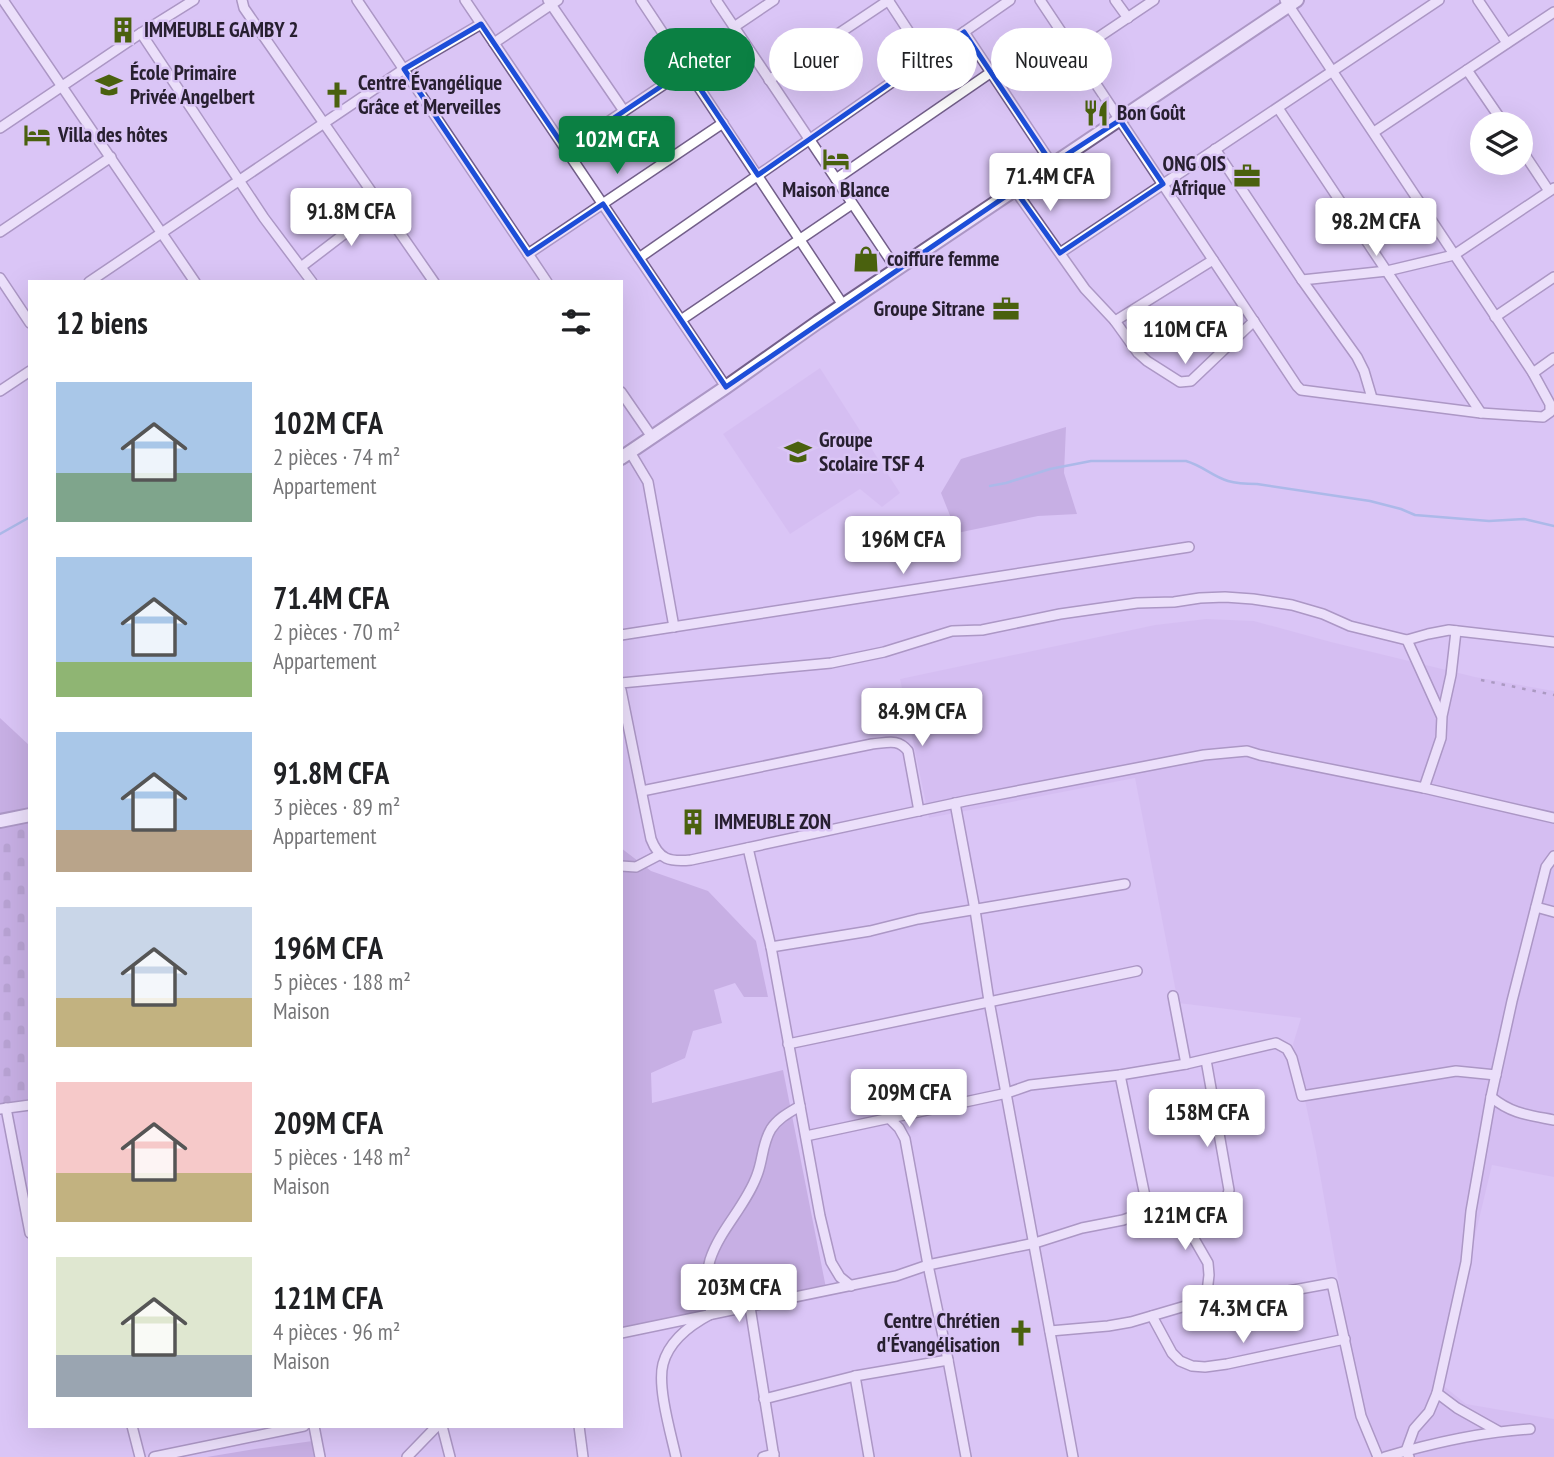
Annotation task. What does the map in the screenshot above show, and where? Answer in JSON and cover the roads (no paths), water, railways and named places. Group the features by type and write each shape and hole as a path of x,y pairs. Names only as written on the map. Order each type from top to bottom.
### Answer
{"street":[{"path":"3,0 194,280"},
{"path":"234,0 243,4 433,280"},
{"path":"357,0 546,280"},
{"path":"465,0 726,387"},
{"path":"641,0 660,28"},
{"path":"716,0 769,80"},
{"path":"734,27 774,0"},
{"path":"847,28 889,0 907,28"},
{"path":"970,28 1010,0"},
{"path":"1040,0 1059,28"},
{"path":"1115,0 1128,18"},
{"path":"1112,29 1154,0"},
{"path":"1060,253 1439,0"},
{"path":"1478,0 1507,43"},
{"path":"0,128 192,1"},
{"path":"494,43 552,1 624,111"},
{"path":"674,627 648,482 626,455 843,305 1120,120 1290,2 1332,71 1533,373 1550,404 1550,412 1543,417 1481,413 1301,390 1297,386 1213,260 1163,184 1120,120 1101,91"},
{"path":"1374,132 1507,43 1553,16"},
{"path":"92,280 404,69 481,24"},
{"path":"141,33 264,218 311,280"},
{"path":"977,52 1052,164"},
{"path":"1467,70 1496,112"},
{"path":"836,180 990,73"},
{"path":"566,150 654,91"},
{"path":"702,91 843,305"},
{"path":"776,91 897,270"},
{"path":"639,258 879,91"},
{"path":"1278,108 1481,413"},
{"path":"528,254 723,122"},
{"path":"1215,149 1357,357 1372,398"},
{"path":"0,232 111,157"},
{"path":"1302,280 1387,271 1454,255 1552,190 1533,165"},
{"path":"1015,190 1085,289 1115,321 1139,353 1180,382 1191,381 1254,321"},
{"path":"681,320 852,204"},
{"path":"301,267 382,205"},
{"path":"1115,321 1213,260"},
{"path":"1495,317 1554,276"},
{"path":"0,278 28,320"},
{"path":"1533,373 1554,358"},
{"path":"0,391 28,372"},
{"path":"623,394 652,437"},
{"path":"623,635 1189,547"},
{"path":"623,683 831,663 884,652 952,631 982,630 1060,614 1137,603 1200,598 1253,599 1292,606 1407,640 1448,630 1554,642"},
{"path":"1424,789 1441,738 1442,716 1457,631"},
{"path":"1407,640 1442,716"},
{"path":"623,708 651,839 659,855 669,860 691,860 955,803 1204,755 1247,751 1554,818"},
{"path":"642,791 861,746 898,742 908,751 919,811"},
{"path":"955,803 1073,1457"},
{"path":"0,821 28,815"},
{"path":"748,848 771,947 820,1216 831,1262 840,1277 851,1286"},
{"path":"623,866 636,867 659,855"},
{"path":"1408,1454 1414,1429 1429,1412 1437,1393 1466,1262 1471,1211 1490,1097 1546,867 1554,856"},
{"path":"771,947 870,932 918,919 1125,884"},
{"path":"1536,907 1554,912"},
{"path":"788,1044 1137,971"},
{"path":"1173,996 1186,1064"},
{"path":"806,1136 1007,1093 1030,1085 1186,1064 1276,1043 1287,1049 1292,1058 1302,1096 1457,1071 1496,1075"},
{"path":"1178,1220 1195,1212 1220,1207 1227,1198 1228,1190 1206,1059"},
{"path":"1120,1075 1148,1211"},
{"path":"1490,1097 1514,1112 1554,1120"},
{"path":"28,1105 3,1109 28,1224"},
{"path":"711,1314 708,1278 715,1249 758,1174 764,1146 772,1128 783,1116 800,1106"},
{"path":"889,1118 900,1128 905,1139 966,1457"},
{"path":"623,1333 896,1276 928,1265 1035,1243 1148,1211 1178,1220 1189,1230 1208,1264 1206,1301"},
{"path":"1050,1331 1108,1326 1152,1317 1206,1301 1218,1304 1332,1283 1361,1416 1378,1457"},
{"path":"750,1307 774,1455 763,1457"},
{"path":"677,1457 661,1377 663,1364 678,1338 694,1322 711,1314"},
{"path":"1152,1317 1172,1353 1180,1361 1192,1366 1227,1364 1345,1339"},
{"path":"764,1399 855,1376 948,1360"},
{"path":"855,1376 869,1457"},
{"path":"1437,1393 1457,1408 1498,1431"},
{"path":"133,1428 140,1457"},
{"path":"154,1457 293,1428"},
{"path":"314,1428 320,1457"},
{"path":"407,1457 437,1428"},
{"path":"440,1428 450,1457"},
{"path":"579,1428 583,1457"},
{"path":"1385,1457 1408,1454 1498,1431 1530,1429"}],"waterway":[{"path":"990,486 1091,461 1186,461 1232,482 1370,501 1415,515 1489,521 1524,519 1554,526"},
{"path":"0,534 28,518"}],"railway":[{"path":"1481,680 1554,695"}],"place":[{"name":"IMMEUBLE GAMBY 2","path":"123,30"},
{"name":"École Primaire Privée Angelbert","path":"109,85"},
{"name":"Centre Évangélique Grâce et Merveilles","path":"337,95"},
{"name":"Bon Goût","path":"1096,113"},
{"name":"Villa des hôtes","path":"37,135"},
{"name":"Maison Blance","path":"836,159"},
{"name":"ONG OIS Afrique","path":"1247,176"},
{"name":"coiffure femme","path":"866,259"},
{"name":"Groupe Sitrane","path":"1006,309"},
{"name":"Groupe Scolaire TSF 4","path":"798,452"},
{"name":"IMMEUBLE ZON","path":"693,822"},
{"name":"Centre Chrétien d'Évangélisation","path":"1021,1333"}]}
